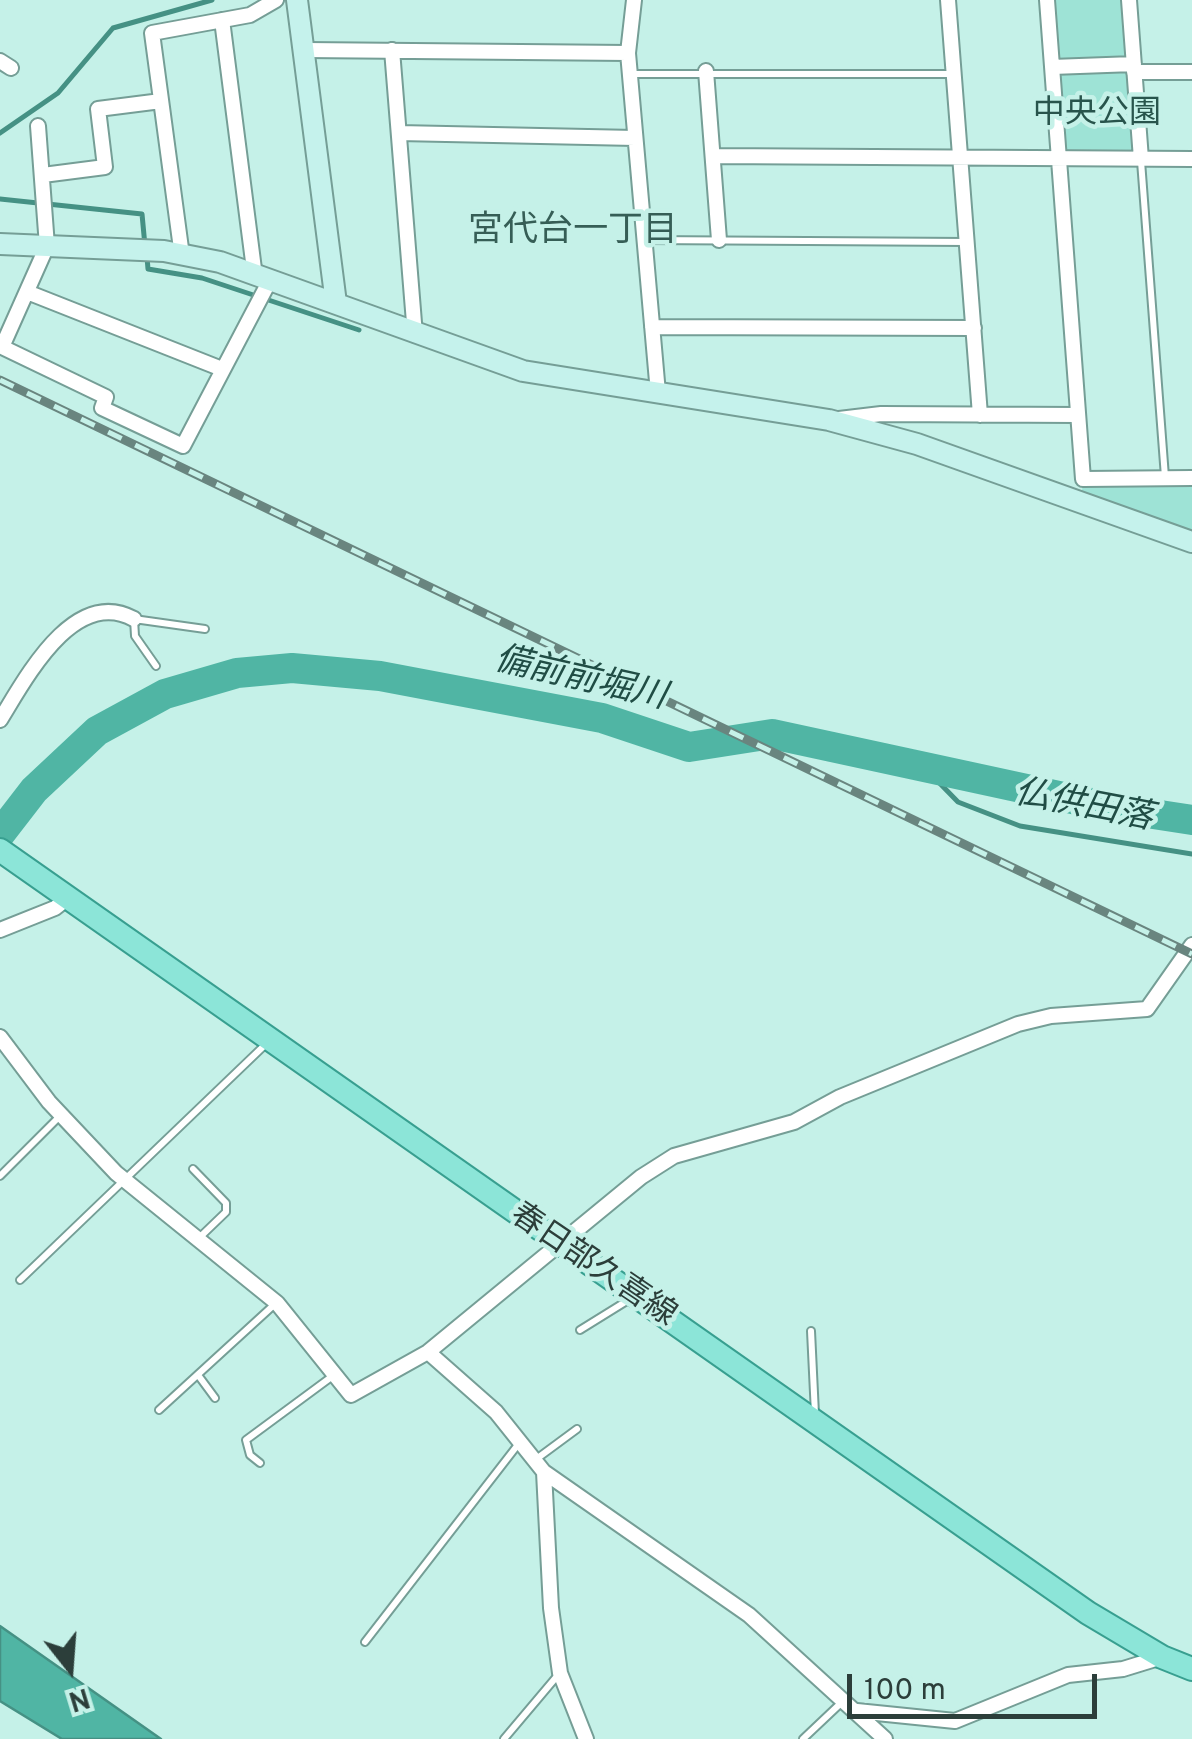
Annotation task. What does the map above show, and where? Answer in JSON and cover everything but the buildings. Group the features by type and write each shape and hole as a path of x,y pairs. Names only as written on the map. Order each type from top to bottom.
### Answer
{"main road":[{"name":"春日部久喜線","path":"4,853 1088,1613 1162,1657 1192,1669"}],"street":[{"path":"182,256 152,33 250,15 276,0"},
{"path":"297,0 336,303"},
{"path":"634,0 628,53 658,393"},
{"path":"948,0 980,415"},
{"path":"1047,0 1083,479 1192,478"},
{"path":"1129,0 1141,158"},
{"path":"38,126 47,246 1,346 106,397 102,408 183,446 262,279 222,20"},
{"path":"305,50 628,53"},
{"path":"392,50 415,335"},
{"path":"1052,67 1192,72"},
{"path":"706,71 719,240"},
{"path":"43,176 105,167 98,110 162,101"},
{"path":"399,134 635,138"},
{"path":"714,156 1192,159"},
{"path":"0,244 164,251 220,262 523,371 829,420 917,444 1192,542"},
{"path":"27,292 222,370"},
{"path":"652,326 974,328"},
{"path":"829,420 881,414 1078,415"},
{"path":"0,720 28,675 80,618 104,611 134,619"},
{"path":"0,930 55,908 69,897"},
{"path":"0,1038 61,1115 123,1179 277,1302 351,1396 428,1352 641,1177 674,1156 794,1122 840,1097 1018,1024 1051,1016 1146,1008 1192,945"},
{"path":"428,1352 496,1412 540,1466 749,1614 845,1698 885,1739"},
{"path":"540,1466 560,1673 586,1739"},
{"path":"857,1711 955,1721 1068,1675 1122,1669 1162,1657"}],"lane":[{"path":"630,74 954,74"},
{"path":"1141,158 1166,478"},
{"path":"644,240 967,242"},
{"path":"156,666 135,636 134,619 205,629"},
{"path":"20,1280 270,1040"},
{"path":"0,1176 61,1115"},
{"path":"193,1169 226,1203 226,1212 198,1239"},
{"path":"580,1330 635,1296"},
{"path":"159,1410 277,1302"},
{"path":"811,1331 816,1420"},
{"path":"260,1464 250,1454 246,1440 335,1374"},
{"path":"198,1375 215,1398"},
{"path":"540,1466 578,1428"},
{"path":"365,1642 520,1442"},
{"path":"504,1739 560,1673"},
{"path":"803,1739 845,1698"}],"green space":[{"name":"中央公園","path":"1047,0 1129,0 1141,159 1059,158"},
{"path":"1192,478 1192,542 1081,504 1083,479"}],"shaded area":[{"path":"0,1626 161,1739 62,1739 0,1701"}],"waterway":[{"path":"0,133 58,93 113,28 212,0"},
{"path":"0,199 142,214 145,246"},
{"path":"147,257 148,269 202,278 359,330"},
{"name":"備前前堀川","path":"0,834 34,790 97,731 165,694 237,673 292,668 380,676 602,718 689,747 772,734 1114,808 1192,820"},
{"name":"仏供田落","path":"922,765 958,802 1020,826 1192,854"}],"railway":[{"path":"0,380 1192,954"}],"district":[{"name":"宮代台一丁目","path":"573,233"}]}
